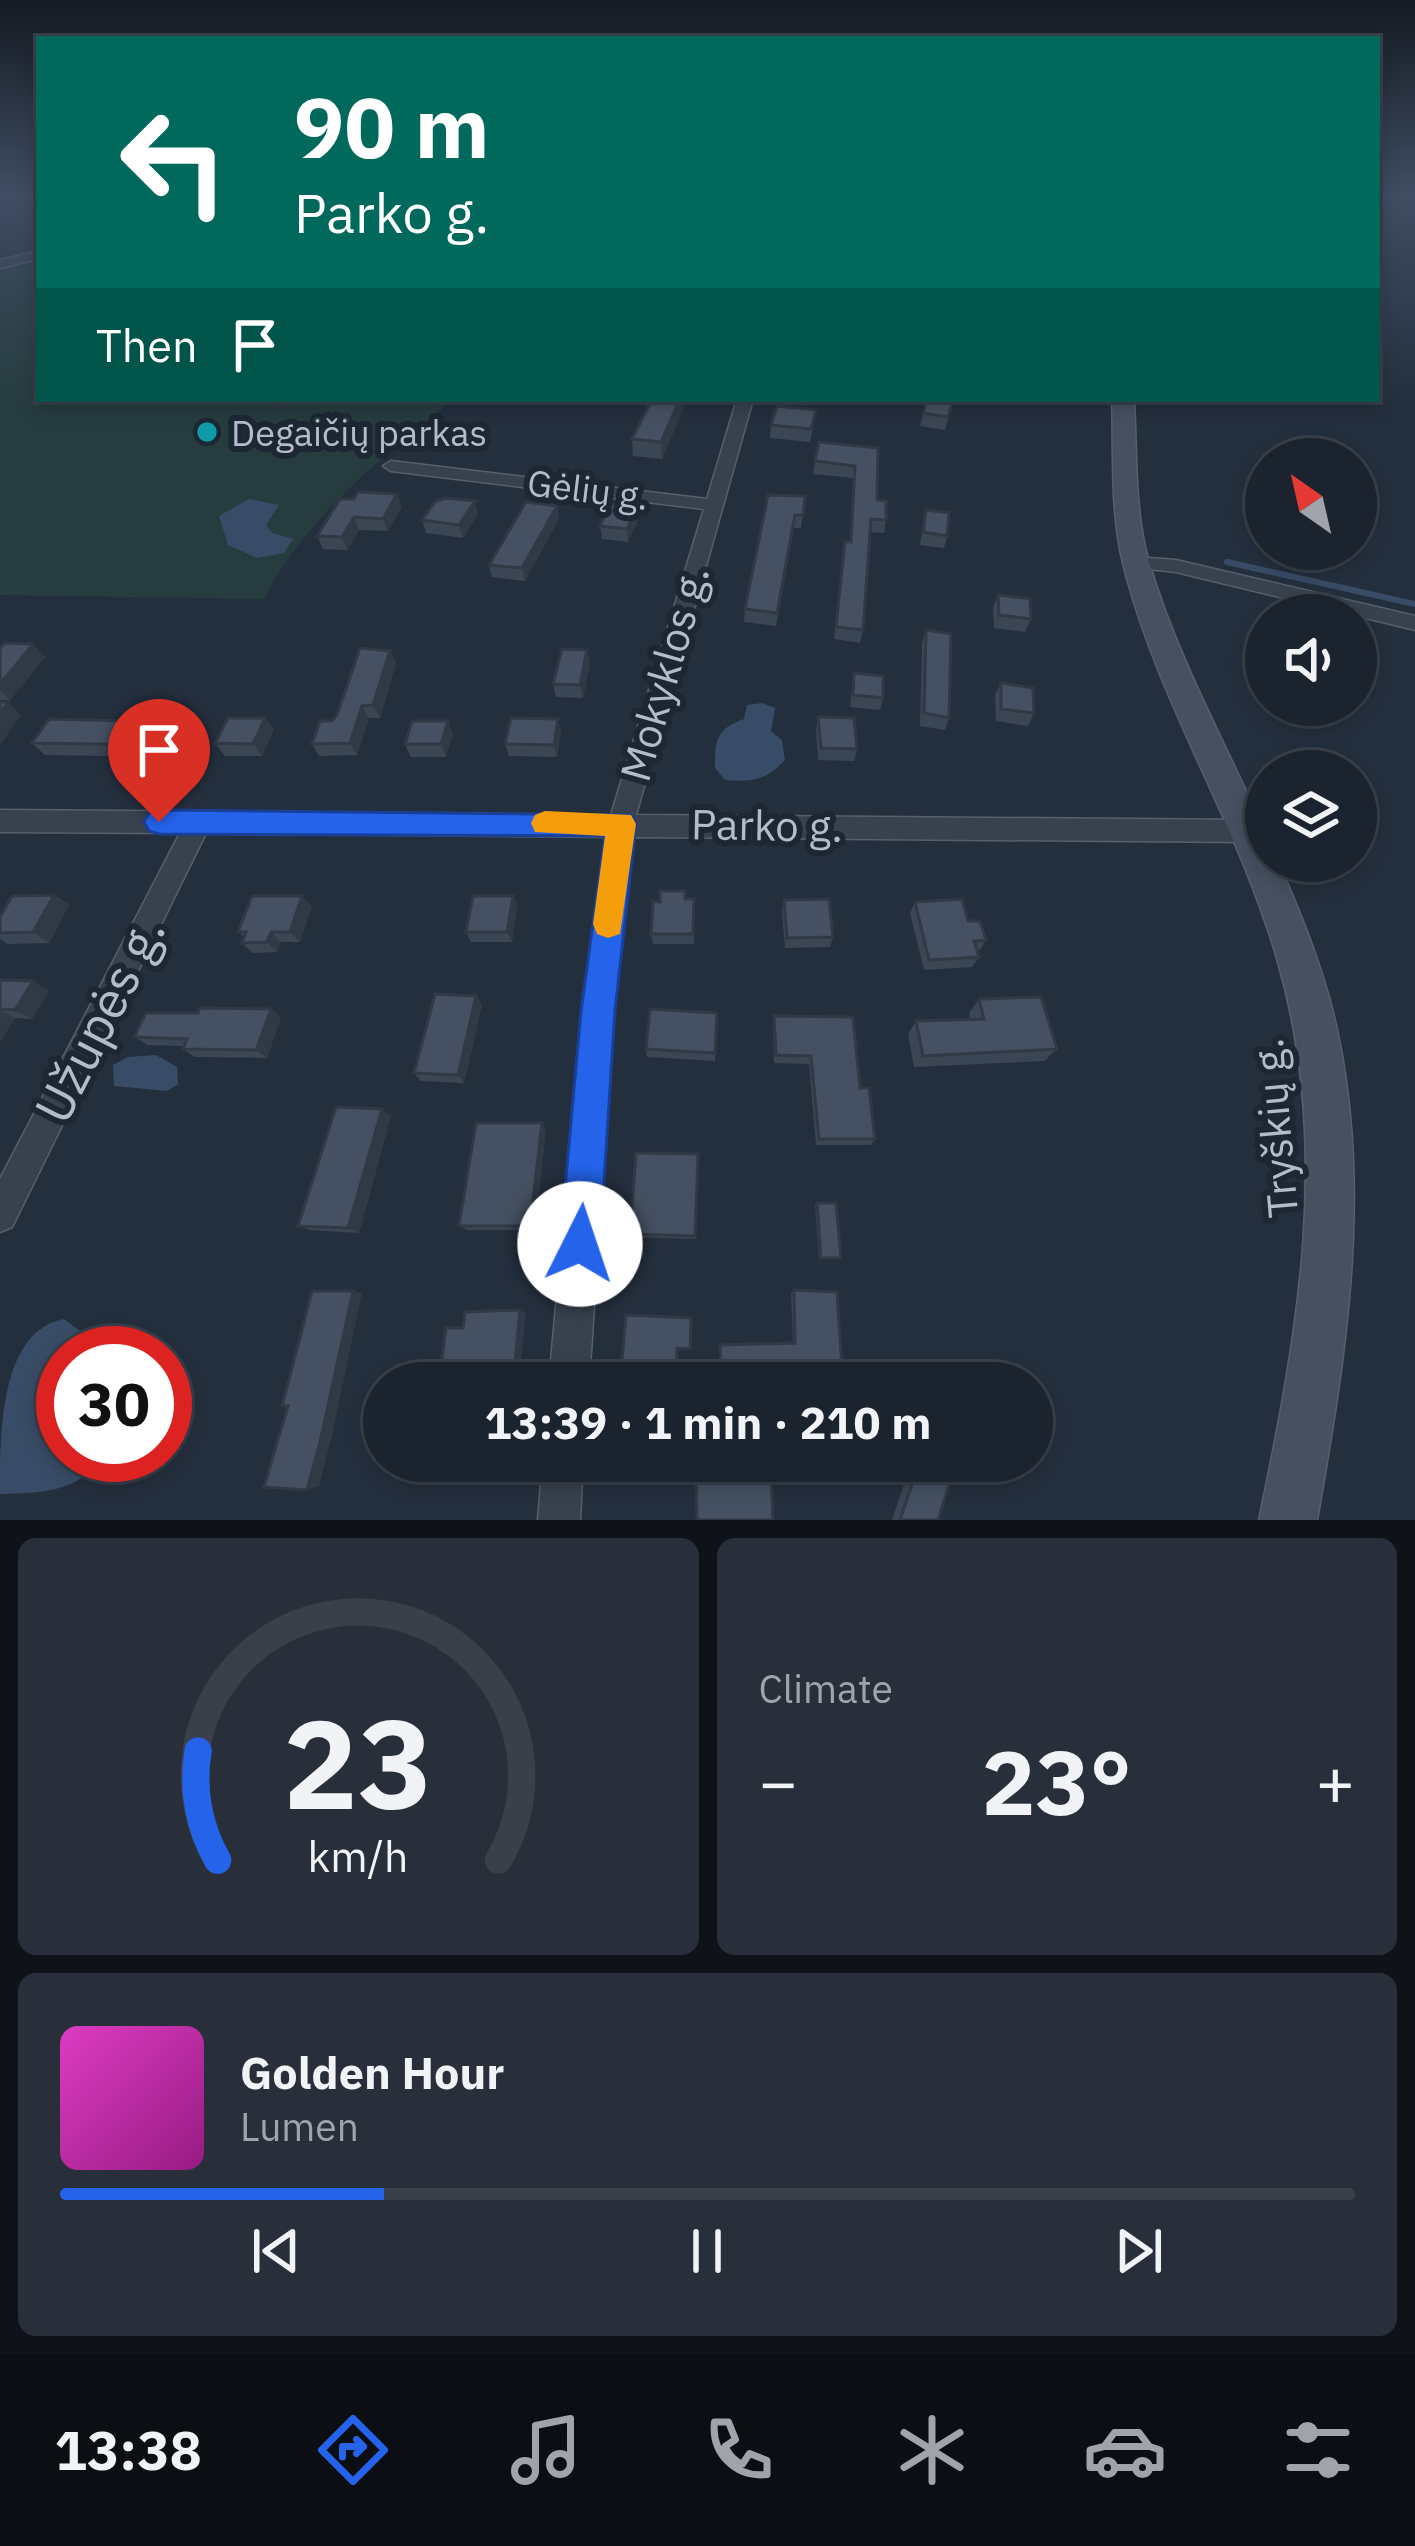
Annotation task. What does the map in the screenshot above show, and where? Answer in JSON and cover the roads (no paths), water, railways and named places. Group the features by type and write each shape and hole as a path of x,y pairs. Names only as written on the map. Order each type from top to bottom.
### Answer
{"main road":[{"name":"Tryškių g.","path":"1123,402 1129,528 1136,563 1245,829"},
{"name":"Tryškių g.","path":"1267,882 1298,958 1313,1011 1332,1136 1335,1208 1316,1373 1288,1520"}],"street":[{"name":"Mokyklos g.","path":"571,1362 598,1011 621,824 744,402"},
{"name":"Gėlių g.","path":"392,466 712,505"},
{"path":"1136,563 1176,566 1415,622"},
{"name":"Parko g.","path":"0,821 1245,831"},
{"name":"Užupės g.","path":"0,1215 199,822"},
{"path":"559,1520 562,1482"}],"water":[{"path":"249,499 279,505 266,525 272,533 293,539 284,553 257,558 228,545 219,516"},
{"path":"747,705 775,708 771,731 782,740 785,760 758,779 725,780 715,768 719,737 744,719"},
{"path":"156,1055 177,1067 178,1084 167,1091 114,1086 113,1065 128,1057"},
{"path":"64,1319 73,1326 46,1326"},
{"path":"36,1334 36,1482 74,1482 44,1491 0,1494 3,1415 16,1363"}],"waterway":[{"path":"1227,562 1415,604"}],"place":[{"name":"Degaičių parkas","path":"207,432"}]}
